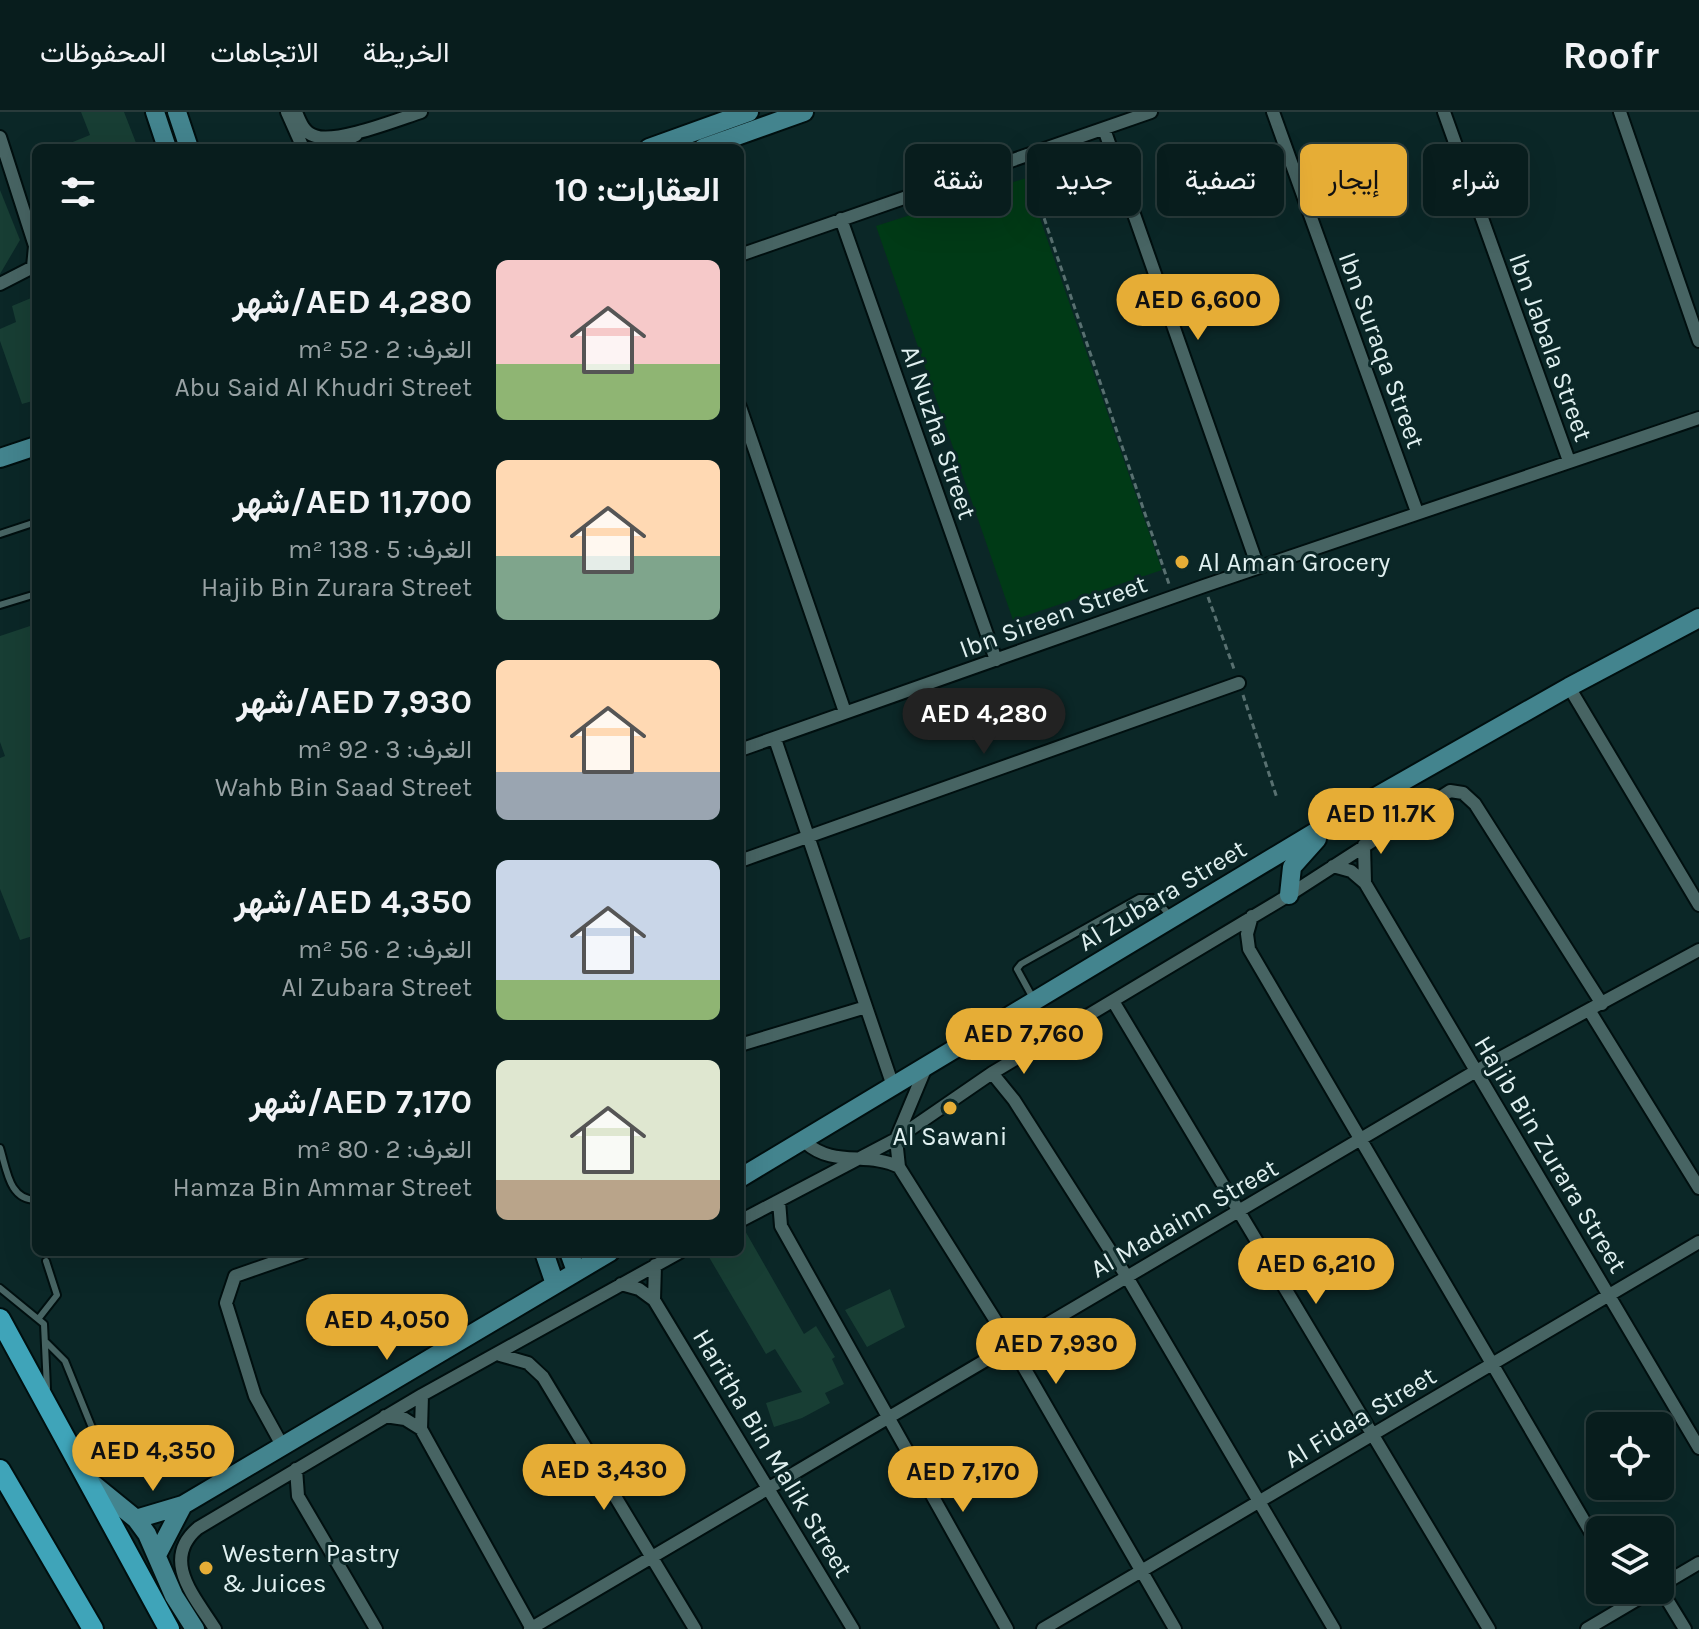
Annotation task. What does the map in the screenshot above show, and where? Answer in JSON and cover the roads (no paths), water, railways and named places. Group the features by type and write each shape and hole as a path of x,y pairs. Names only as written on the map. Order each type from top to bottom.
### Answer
{"main road":[{"path":"0,1319 80,1472 169,1629"},
{"path":"0,1470 93,1629"}],"street":[{"path":"155,112 166,144"},
{"path":"177,112 188,144"},
{"path":"287,112 301,144"},
{"path":"296,112 307,131 316,137 359,133"},
{"path":"338,144 359,133 421,112"},
{"path":"703,144 745,118 804,112"},
{"path":"744,254 1151,112"},
{"name":"Ibn Suraqa Street","path":"1273,112 1417,512"},
{"name":"Ibn Jabala Street","path":"1444,112 1569,461"},
{"path":"1620,112 1699,341"},
{"path":"1104,129 1258,567"},
{"path":"0,137 32,237"},
{"name":"Al Nuzha Street","path":"841,219 996,660"},
{"path":"0,284 32,268"},
{"name":"Ibn Sireen Street","path":"744,749 1174,596 1699,418"},
{"path":"744,419 845,712"},
{"path":"0,458 32,447"},
{"name":"Al Zubara Street","path":"744,1176 805,1142 1342,816 1569,687 1699,618"},
{"path":"744,860 1239,683"},
{"path":"1569,687 1699,905"},
{"path":"775,739 893,1086"},
{"path":"744,1219 896,1139 992,1073 1289,895 1450,791 1463,793 1475,804 1699,1188"},
{"path":"1289,895 1292,867 1301,854 1342,816"},
{"name":"Hajib Bin Zurara Street","path":"1364,845 1365,883 1699,1448"},
{"path":"1333,866 1351,871 1365,883"},
{"path":"1252,916 1247,934 1249,949 1586,1524"},
{"name":"Al Madainn Street","path":"531,1629 1476,1071 1699,950"},
{"path":"1113,1001 1489,1629"},
{"path":"744,1044 866,1007"},
{"path":"926,1067 896,1139 899,1167 1011,1345 1175,1629"},
{"path":"992,1073 1014,1100 1127,1277 1334,1629"},
{"path":"805,1142 827,1156 880,1160 899,1167"},
{"path":"779,1201 781,1226 1007,1629"},
{"name":"Al Fidaa Street","path":"1043,1629 1699,1242"},
{"path":"283,1447 255,1396 226,1303 235,1276 292,1256"},
{"path":"545,1256 555,1284"},
{"path":"570,1256 576,1271"},
{"path":"136,1519 183,1505 603,1256"},
{"path":"215,1629 183,1576 180,1550 198,1528 385,1416 672,1256"},
{"path":"654,1300 655,1265"},
{"path":"621,1284 639,1289 654,1300"},
{"name":"Haritha Bin Malik Street","path":"654,1300 853,1629"},
{"path":"499,1355 519,1358 543,1377 695,1629"},
{"path":"421,1429 422,1395"},
{"path":"385,1416 405,1419 421,1429 531,1629"},
{"path":"296,1469 298,1496 376,1629"},
{"path":"80,1472 136,1519 158,1553 166,1580 195,1629"},
{"path":"158,1553 183,1505"},
{"path":"1674,1578 1699,1563"},
{"path":"1587,1629 1629,1604"},
{"path":"1670,1604 1685,1629"}],"lane":[{"path":"0,534 32,523"},
{"path":"0,605 32,595"},
{"path":"1036,1002 1019,978 1017,969 1021,964 1139,898 1155,898 1173,919"},
{"path":"0,1148 13,1189 26,1200 32,1200"},
{"path":"39,1318 57,1295 46,1261"},
{"path":"0,1288 39,1318 46,1330 46,1383 60,1434"},
{"path":"47,1343 65,1361 97,1440"}],"place":[{"name":"Al Aman Grocery","path":"1182,562"},
{"name":"Al Sawani","path":"950,1108"},
{"name":"Western Pastry & Juices","path":"206,1568"}]}
